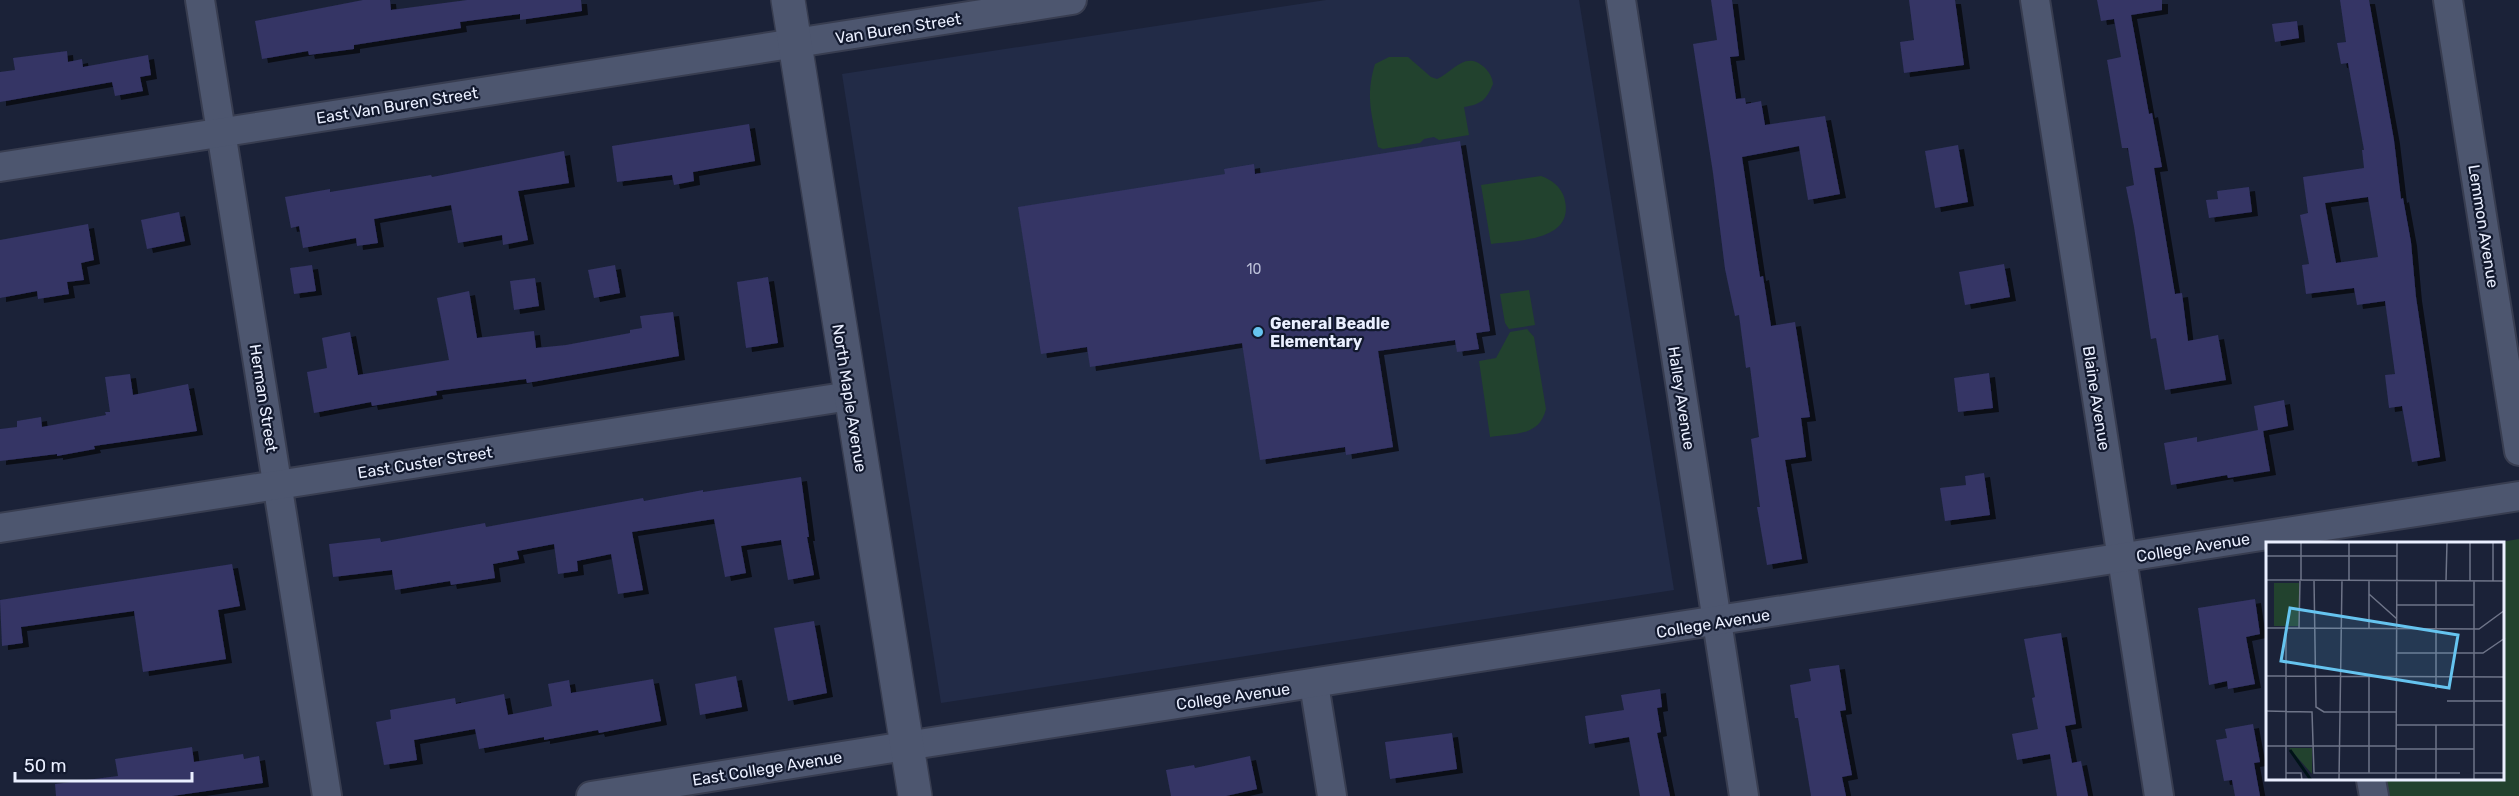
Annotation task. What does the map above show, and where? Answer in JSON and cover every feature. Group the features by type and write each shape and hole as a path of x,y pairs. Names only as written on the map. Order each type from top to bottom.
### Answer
{"street":[{"name":"Herman Street","path":"200,0 327,796"},
{"name":"North Maple Avenue","path":"788,0 915,796"},
{"name":"Van Buren Street","path":"795,44 1072,0"},
{"name":"Halley Avenue","path":"1621,0 1744,796"},
{"name":"Blaine Avenue","path":"2035,0 2159,796"},
{"name":"Lemmon Avenue","path":"2448,0 2519,451"},
{"name":"East Van Buren Street","path":"0,167 795,44"},
{"name":"East Custer Street","path":"0,528 850,396"},
{"name":"College Avenue","path":"2269,542 2334,535 2519,496"},
{"name":"College Avenue","path":"907,745 1718,623 2121,558 2266,542"},
{"path":"1314,684 1332,796"},
{"name":"East College Avenue","path":"591,796 907,745"},
{"path":"2371,781 2374,796"}],"shaded area":[{"name":"General Beadle Elementary","path":"1326,0 1579,0 1674,590 941,703 842,74"}],"green space":[{"path":"1389,57 1408,57 1431,77 1437,79 1465,61 1477,62 1484,67 1490,74 1493,84 1483,100 1464,107 1469,135 1439,140 1434,137 1424,139 1420,143 1383,149 1378,147 1370,106 1370,86 1375,64"},
{"path":"1541,176 1555,184 1564,197 1566,211 1562,222 1543,236 1491,244 1481,185"},
{"path":"1529,290 1535,325 1509,329 1505,323 1500,294"},
{"path":"1527,329 1534,337 1546,409 1543,418 1538,425 1525,432 1490,437 1479,361 1496,358 1510,332"},
{"path":"2519,539 2519,796 2386,796 2384,781 2504,781 2504,542 2501,542"}],"building":[{"path":"363,0 390,0 391,10 467,0 581,0 582,11 520,20 520,14 460,22 461,28 354,45 354,49 309,55 308,51 262,59 255,21"},
{"path":"1711,0 1732,0 1739,56 1730,57 1736,99 1745,98 1746,104 1761,101 1765,125 1825,116 1840,194 1808,200 1799,146 1742,157 1760,277 1763,276 1771,326 1795,322 1810,417 1801,418 1806,457 1785,460 1802,559 1767,565 1757,507 1760,507 1751,439 1759,437 1750,367 1746,368 1739,315 1735,316 1725,269 1693,44 1717,40"},
{"path":"1909,0 1955,0 1964,65 1904,73 1900,42 1914,40"},
{"path":"2097,0 2162,0 2162,10 2131,15 2149,114 2152,113 2162,167 2154,168 2175,294 2182,293 2188,341 2218,335 2226,380 2165,390 2156,338 2151,339 2126,187 2134,185 2128,148 2122,148 2107,60 2121,57 2114,19 2101,21"},
{"path":"2340,0 2369,0 2394,140 2401,199 2403,198 2411,242 2416,297 2440,457 2412,462 2402,406 2389,408 2385,375 2395,374 2385,301 2357,305 2354,288 2306,294 2302,265 2309,264 2300,215 2308,213 2303,177 2364,168 2362,150 2364,150 2348,63 2341,64 2337,43 2346,42","holes":["2368,197 2378,257 2336,263 2325,203"]},
{"path":"2297,21 2299,38 2275,42 2272,24"},
{"path":"67,51 68,62 82,59 83,67 148,55 151,75 140,77 143,91 115,96 112,82 0,102 0,72 15,70 13,58"},
{"path":"749,124 755,161 693,172 694,181 674,185 672,175 617,182 612,146"},
{"name":"General Beadle Elementary","path":"1460,141 1490,331 1476,333 1479,349 1457,352 1455,340 1378,351 1393,447 1346,455 1345,447 1260,460 1242,343 1090,367 1087,347 1041,354 1018,207 1225,174 1224,169 1254,164 1255,174"},
{"path":"1958,145 1968,202 1935,208 1925,151"},
{"path":"564,151 569,183 518,191 528,240 503,245 502,235 458,243 451,205 374,219 378,243 357,246 356,238 303,248 299,226 291,228 285,197 431,175 432,177"},
{"path":"2249,187 2252,212 2209,218 2206,200 2218,199 2217,191"},
{"path":"179,212 185,241 147,249 141,220"},
{"path":"88,224 94,260 81,263 84,280 67,282 69,294 38,299 37,291 0,298 0,240"},
{"path":"2004,264 2010,297 1965,305 1959,272"},
{"path":"312,265 316,291 294,294 290,268"},
{"path":"615,265 620,293 594,298 588,270"},
{"path":"768,277 778,343 746,348 737,282"},
{"path":"535,278 539,306 514,310 510,281"},
{"path":"469,291 477,338 534,331 536,348 566,345 630,333 630,330 642,328 640,316 673,312 679,356 527,383 526,379 436,391 437,395 372,406 371,402 314,413 307,372 327,368 322,338 350,332 358,375 449,360 437,298"},
{"path":"1989,373 1993,408 1958,412 1954,378"},
{"path":"130,374 133,395 188,384 197,431 94,446 95,449 57,456 57,454 0,461 0,429 17,427 17,421 41,417 42,427 106,415 105,412 110,412 105,377"},
{"path":"2284,400 2288,426 2263,431 2270,471 2228,478 2227,475 2171,485 2164,443 2197,437 2197,442 2258,430 2254,406"},
{"path":"1984,473 1990,515 1945,521 1940,488 1966,485 1965,476"},
{"path":"801,477 809,537 807,537 814,575 788,580 781,540 741,546 746,573 725,577 714,519 632,532 643,590 618,594 611,554 577,561 578,571 558,574 554,544 517,551 519,559 493,564 495,578 451,585 450,581 395,590 392,570 333,577 329,544 380,538 381,542 485,523 486,527 643,498 644,501 703,490 703,492"},
{"path":"232,564 240,606 218,610 226,659 143,672 134,611 21,627 23,643 2,646 0,600"},
{"path":"2255,599 2260,634 2246,637 2255,684 2228,689 2227,681 2209,685 2198,608"},
{"path":"814,621 827,693 788,701 774,628"},
{"path":"2061,633 2076,724 2065,726 2072,763 2081,761 2088,796 2057,796 2050,754 2017,760 2012,734 2038,729 2032,698 2035,697 2024,639"},
{"path":"1839,665 1846,710 1840,711 1852,775 1842,777 1846,796 1811,796 1790,685 1811,681 1809,669"},
{"path":"736,676 742,707 700,715 695,684"},
{"path":"653,679 661,721 599,733 598,730 544,740 544,737 479,749 475,729 414,740 417,760 384,765 376,722 391,719 390,710 455,698 456,704 504,694 508,715 552,706 548,684 569,680 571,693"},
{"path":"1660,689 1662,707 1657,708 1661,732 1657,733 1670,796 1640,796 1629,737 1589,744 1585,716 1624,710 1621,695"},
{"path":"2253,724 2260,762 2254,763 2260,796 2235,796 2232,780 2224,781 2216,740 2227,738 2225,729"},
{"path":"1452,733 1457,769 1390,779 1385,742"},
{"path":"192,747 194,762 243,754 244,759 259,756 263,783 172,796 56,796 55,784 118,776 115,759"},
{"path":"1250,756 1257,789 1226,796 1171,796 1166,770 1194,765 1195,768"}],"place":[{"name":"General Beadle Elementary","path":"1258,332"}]}
